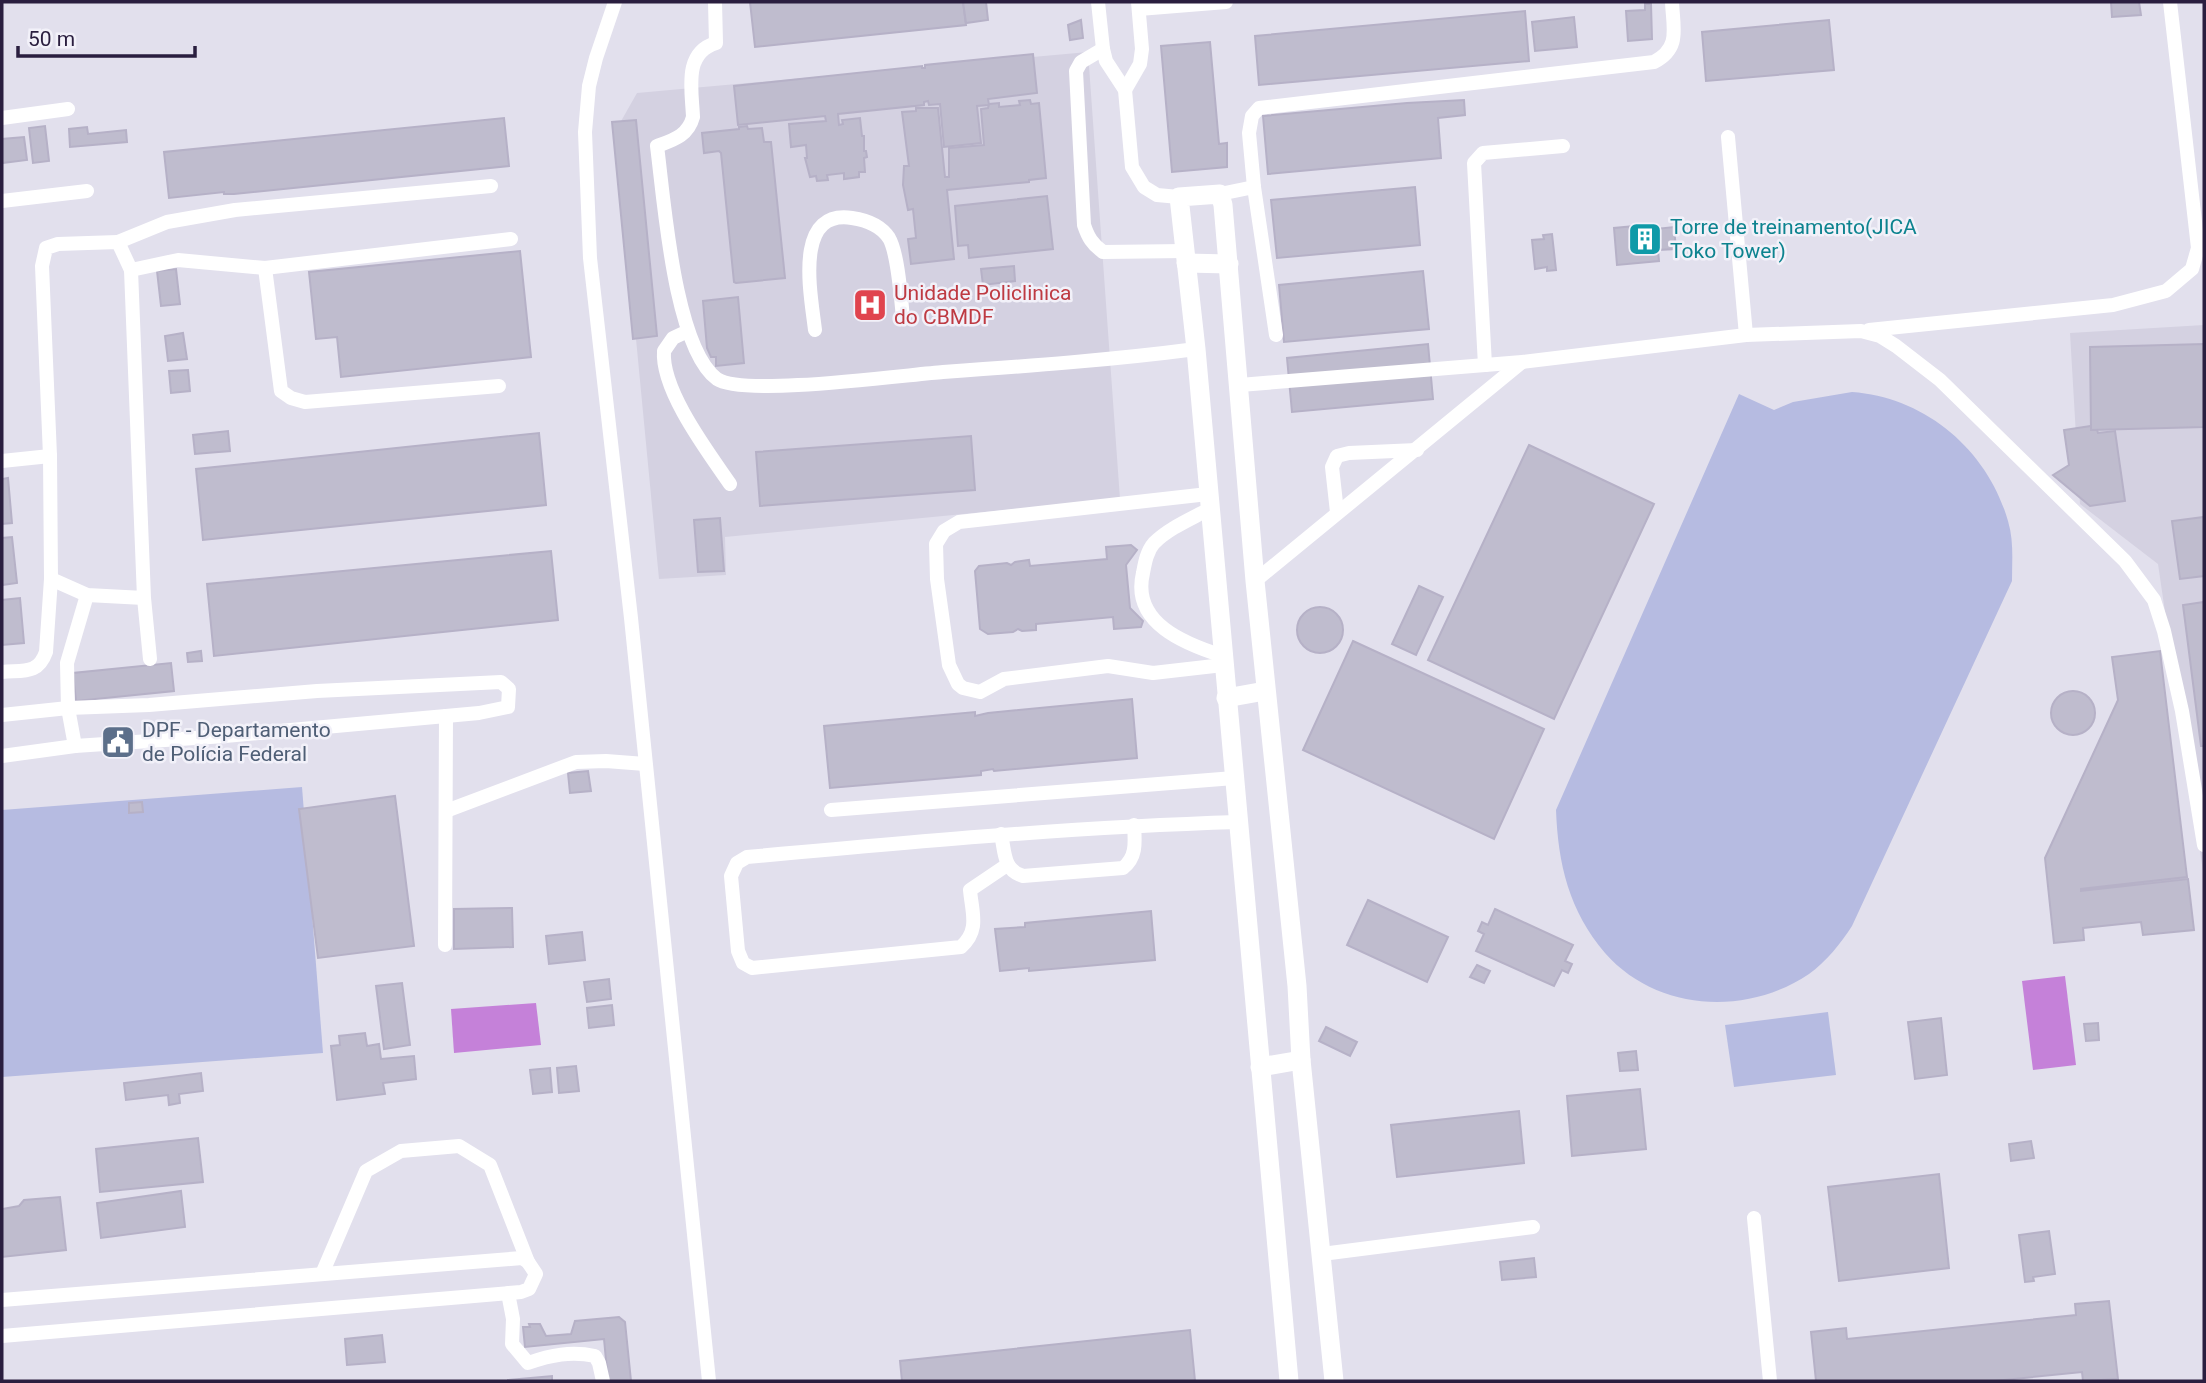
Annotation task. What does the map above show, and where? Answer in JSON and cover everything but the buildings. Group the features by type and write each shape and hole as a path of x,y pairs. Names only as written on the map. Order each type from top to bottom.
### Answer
{"street":[{"path":"1289,1381 1196,349 1179,197 1220,194 1223,205 1265,691 1297,986 1301,1060 1334,1381"},
{"path":"1186,257 1229,264"},
{"path":"1226,698 1265,691"},
{"path":"1260,1067 1301,1060"}],"lane":[{"path":"615,2 589,86 585,132 590,258 709,1381"},
{"path":"715,2 716,43 701,51 691,69 691,123 680,137 657,146 674,279 688,331 705,365 716,378 731,384 797,386 1110,360 1196,349"},
{"path":"1098,2 1103,50 1125,90 1132,167 1143,187 1157,195 1179,197"},
{"path":"1125,90 1140,64 1142,48 1138,5 1226,2"},
{"path":"1276,335 1254,187 1249,133 1252,116 1259,108 1654,62 1668,55 1674,42 1672,2"},
{"path":"1240,385 1522,362 1746,335 1861,331 2113,305 2166,291 2192,269 2198,248 2171,2"},
{"path":"1103,50 1081,62 1076,71 1084,225 1087,236 1102,252 1186,257"},
{"path":"2,118 68,109"},
{"path":"1728,137 1746,335"},
{"path":"1485,365 1474,163 1483,153 1563,146"},
{"path":"2,672 34,670 42,663 47,652 51,579 50,456 42,266 46,248 58,244 118,242 167,222 234,210 491,186"},
{"path":"1220,194 1254,187"},
{"path":"2,201 87,191"},
{"path":"815,330 810,254 819,228 831,219 844,216 869,222 890,240 903,318"},
{"path":"131,270 178,260 265,268 511,239"},
{"path":"118,242 131,270 144,597 150,659"},
{"path":"265,268 281,391 291,398 305,402 499,386"},
{"path":"688,331 673,338 664,351 664,365 670,385 701,443 730,484"},
{"path":"1861,331 1880,336 1896,345 1940,380 2125,561 2146,586 2154,600 2164,631 2182,711 2204,845"},
{"path":"1255,581 1522,362"},
{"path":"1337,512 1332,467 1337,456 1417,450"},
{"path":"2,461 50,456"},
{"path":"1209,501 959,522 944,531 936,544 937,579 949,665 958,684 970,691 980,692 1004,679 1108,666 1153,673 1223,661"},
{"path":"1209,501 1153,544 1147,555 1141,580 1145,607 1168,632 1223,661"},
{"path":"51,579 87,595 144,597"},
{"path":"75,746 68,708 67,663 87,595"},
{"path":"2,715 317,691 501,682 509,690 509,706 505,709 164,741 75,746 2,756"},
{"path":"444,945 446,716"},
{"path":"446,811 576,762 645,764"},
{"path":"831,810 1234,778"},
{"path":"1007,865 970,890 974,930 961,947 752,968 743,963 738,951 731,876 737,863 747,857 1001,834 1134,825 1238,822"},
{"path":"1001,834 1007,865 1013,873 1023,876 1124,868 1131,862 1135,848 1134,825"},
{"path":"2,1336 508,1293 529,1289 536,1274 528,1262 490,1166 459,1146 401,1151 366,1171 322,1274"},
{"path":"1754,1218 1770,1381"},
{"path":"1322,1254 1533,1227"},
{"path":"2,1300 522,1258 528,1262"},
{"path":"508,1293 513,1320 512,1344 527,1363 552,1355 587,1354 595,1356 603,1381"}],"shaded area":[{"name":"Unidade Policlinica do CBMDF","path":"1088,52 1120,499 725,537 726,575 659,579 616,130 637,93"},
{"path":"2204,325 2204,878 2158,564 2080,504 2070,333"},
{"path":"1852,392 1879,396 1904,404 1928,416 1969,450 1999,495 2008,521 2012,544 2012,581 1852,926 1838,945 1809,974 1785,988 1758,997 1703,1001 1676,997 1650,987 1626,973 1605,953 1582,921 1563,868 1556,810 1739,394 1774,410 1793,402"},
{"path":"302,787 323,1053 2,1077 2,810"},
{"path":"2065,976 2076,1065 2033,1070 2022,981"},
{"path":"536,1003 541,1045 454,1053 451,1009"},
{"path":"1828,1012 1836,1075 1734,1087 1725,1025"}],"place":[{"name":"Torre de treinamento(JICA Toko Tower)","path":"1645,239"},
{"name":"Unidade Policlinica do CBMDF","path":"870,305"},
{"name":"DPF - Departamento de Polícia Federal","path":"118,742"}]}
